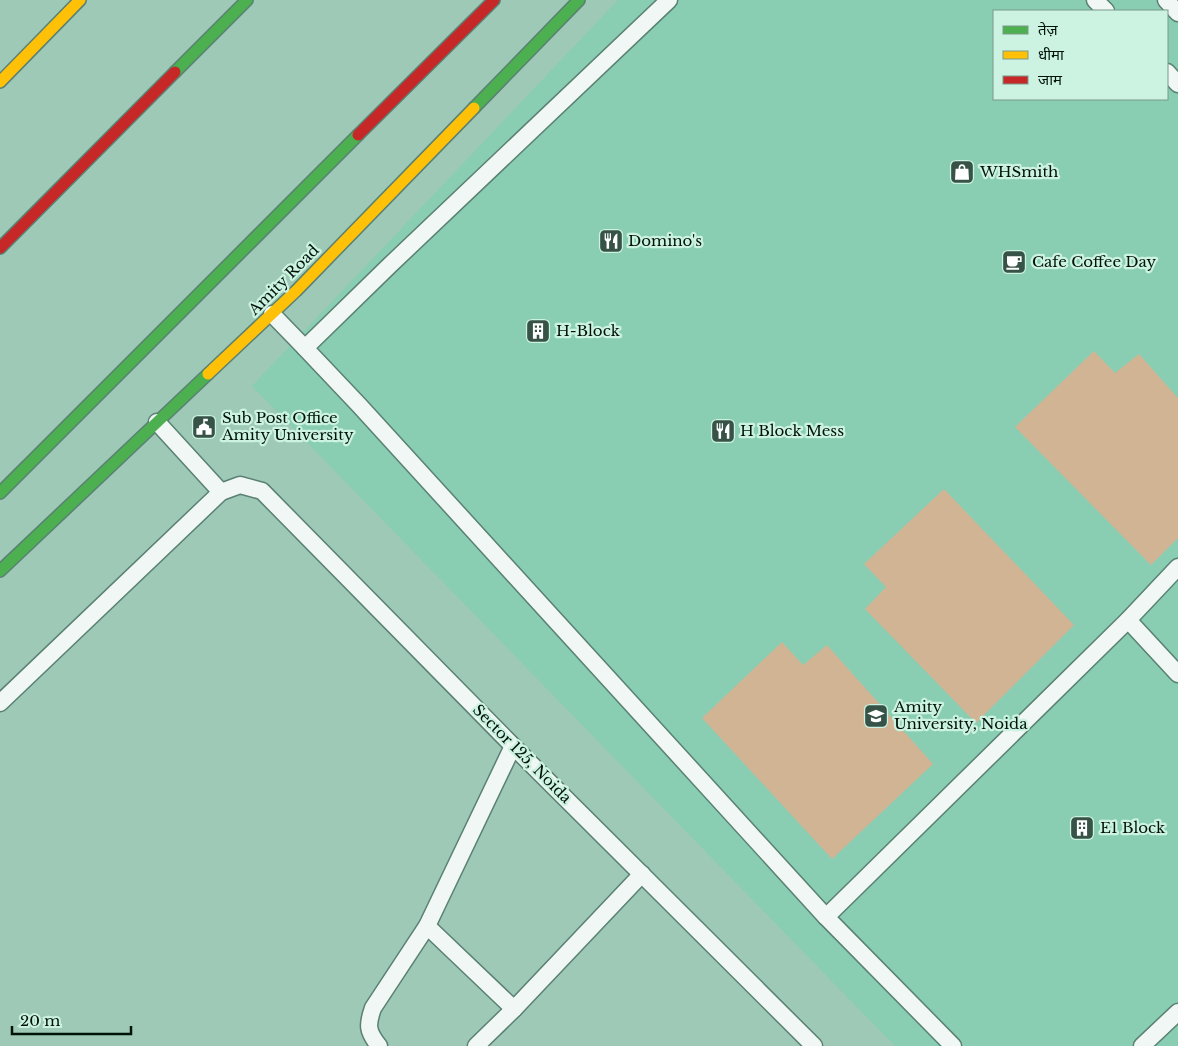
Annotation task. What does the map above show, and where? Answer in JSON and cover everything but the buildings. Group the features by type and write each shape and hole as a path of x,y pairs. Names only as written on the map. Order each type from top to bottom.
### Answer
{"main road":[{"path":"0,82 80,0"},
{"path":"0,248 247,0"},
{"path":"0,493 494,0"},
{"name":"Amity Road","path":"0,571 272,314 580,0"}],"lane":[{"path":"305,348 388,266 669,0"},
{"path":"1095,0 1105,10"},
{"path":"1166,0 1178,13"},
{"path":"1168,73 1178,84"},
{"path":"272,314 359,405 826,917 953,1046"},
{"path":"0,703 221,492 157,422"},
{"name":"Sector 125, Noida","path":"221,492 240,485 262,491 513,746 814,1046"},
{"path":"826,917 1128,620 1178,567"},
{"path":"1128,620 1178,674"},
{"path":"379,1046 370,1035 368,1022 373,1008 427,926 513,746"},
{"path":"476,1046 642,874"},
{"path":"427,926 514,1008"},
{"path":"1142,1046 1178,1012"}],"shaded area":[{"name":"Amity University, Noida","path":"618,0 1178,0 1178,1046 895,1046 252,386"},
{"path":"1094,351 1115,373 1139,354 1178,398 1178,538 1151,565 1015,427"},
{"path":"944,489 1074,625 976,723 865,609 886,587 864,564"},
{"path":"782,642 803,665 827,645 933,764 832,859 702,718"}],"traffic: fast":[{"path":"175,72 247,0"},
{"path":"474,108 579,0"},
{"path":"0,493 358,135"},
{"path":"0,571 208,374"}],"traffic: slow":[{"path":"0,82 80,0"},
{"path":"208,374 296,291 474,108"}],"traffic: jam":[{"path":"358,135 494,0"},
{"path":"0,248 175,72"}],"place":[{"name":"WHSmith","path":"962,172"},
{"name":"Domino's","path":"611,241"},
{"name":"Cafe Coffee Day","path":"1014,262"},
{"name":"H-Block","path":"538,331"},
{"name":"Sub Post Office Amity University","path":"204,427"},
{"name":"H Block Mess","path":"723,431"},
{"name":"Amity University, Noida","path":"876,716"},
{"name":"E1 Block","path":"1082,828"}]}
